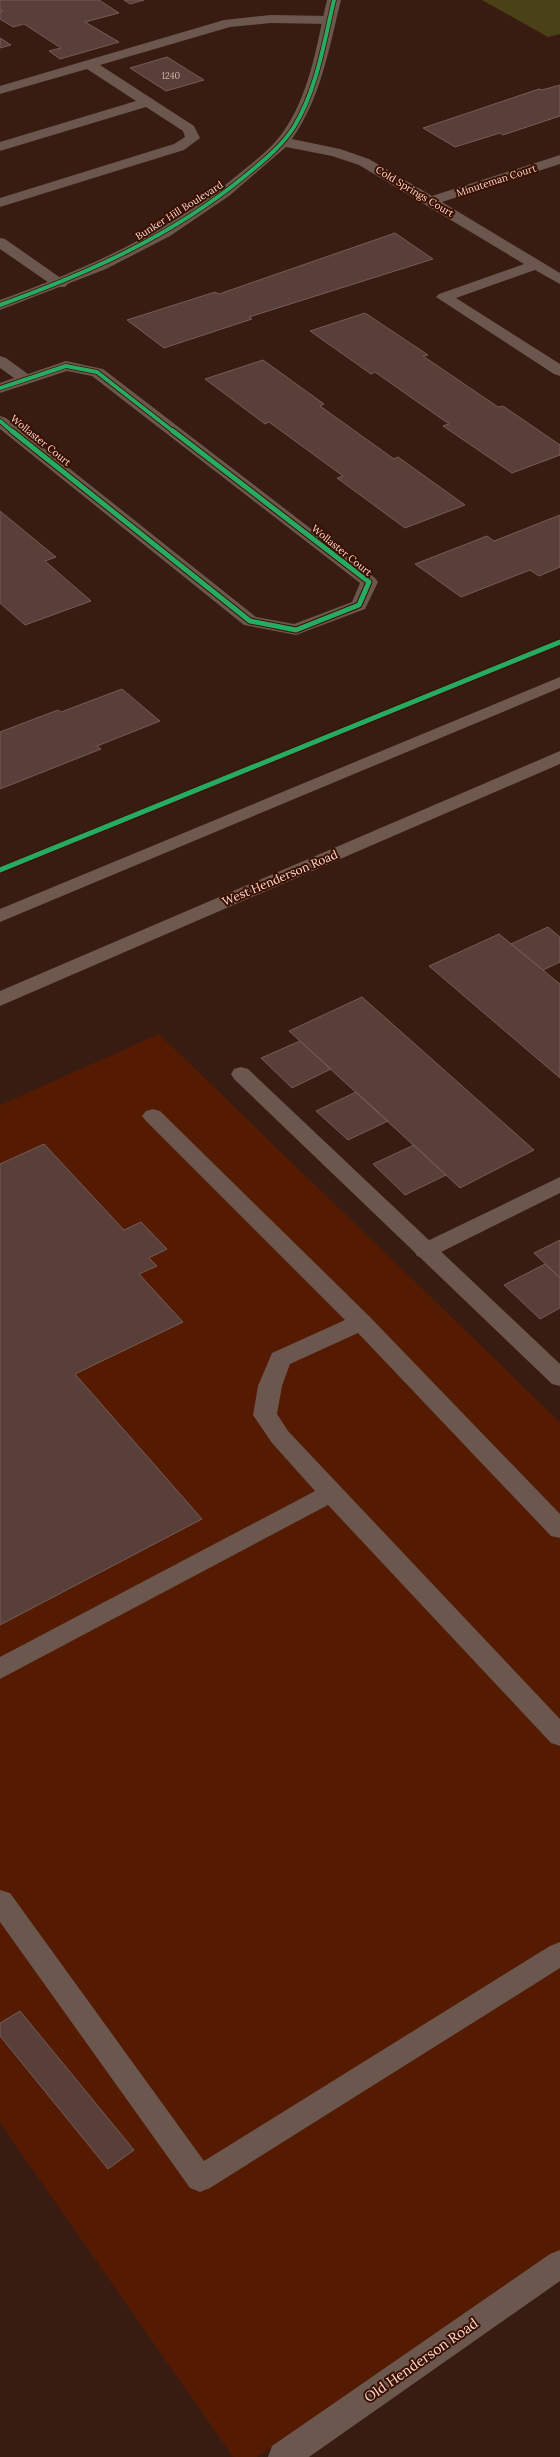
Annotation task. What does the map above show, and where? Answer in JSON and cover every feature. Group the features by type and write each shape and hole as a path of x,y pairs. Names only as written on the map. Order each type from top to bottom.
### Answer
{"main road":[{"path":"0,916 560,682"},
{"name":"West Henderson Road","path":"0,999 560,757"}],"street":[{"name":"Bunker Hill Boulevard","path":"0,305 60,284 120,257 226,194 284,142 310,92 334,0"},
{"path":"0,90 235,22 271,19 328,20"},
{"path":"0,203 179,147 193,138 190,129 89,64"},
{"path":"0,147 147,102"},
{"name":"Cold Springs Court","path":"284,142 334,152 364,162 432,201 560,279"},
{"name":"Minuteman Court","path":"432,201 560,159"},
{"path":"0,242 60,284"},
{"path":"536,265 444,297 560,371"},
{"path":"0,361 25,379"},
{"name":"Wollaster Court","path":"0,388 66,366 97,372 369,582 359,605 296,630 250,621 0,421"},
{"path":"241,1074 424,1252 560,1378"},
{"path":"153,1116 361,1322 560,1529"},
{"path":"424,1252 560,1184"},
{"path":"361,1322 280,1359 270,1386 265,1415 280,1437 331,1493 560,1736"},
{"path":"0,1669 331,1493"},
{"path":"0,1901 200,2179 560,1954"},
{"name":"Old Henderson Road","path":"297,2453 560,2264"}],"shaded area":[{"path":"482,0 560,0 560,34 548,37"},
{"path":"159,1034 560,1422 560,2252 257,2457 233,2457 0,2123 0,1105"}],"building":[{"path":"0,0 99,0 119,13 85,22 119,42 60,59 49,51 61,48 24,24 13,27 0,19 0,11 3,11 0,9"},
{"path":"124,0 144,0 130,4"},
{"path":"0,38 11,45 0,48"},
{"path":"167,57 204,80 166,91 130,68"},
{"path":"560,85 560,116 503,135 500,133 455,147 423,128 539,89 542,90"},
{"path":"395,233 433,259 249,317 252,319 164,348 127,320 215,292 219,294"},
{"path":"365,313 428,355 423,356 498,407 503,406 560,445 560,455 512,473 443,426 449,424 375,372 371,374 310,331"},
{"path":"263,360 324,404 320,406 394,459 398,457 465,505 405,528 337,478 343,476 269,422 265,424 205,379"},
{"path":"0,511 56,557 45,561 91,601 25,625 0,603"},
{"path":"560,515 560,567 539,576 530,570 461,597 415,564 487,536 494,541"},
{"path":"122,689 160,721 97,746 101,749 0,789 0,732 58,710 61,712"},
{"path":"548,927 560,937 560,962 543,970 511,944"},
{"path":"499,934 560,984 560,1078 429,966"},
{"path":"362,997 534,1150 460,1188 289,1031"},
{"path":"300,1041 331,1069 292,1088 261,1058"},
{"path":"356,1092 388,1121 348,1140 316,1111"},
{"path":"44,1144 124,1230 141,1222 167,1249 149,1258 157,1266 139,1274 183,1322 75,1374 202,1519 0,1625 0,1164"},
{"path":"414,1145 446,1175 405,1195 373,1164"},
{"path":"560,1240 560,1278 534,1253"},
{"path":"545,1264 560,1278 560,1308 540,1319 504,1285"},
{"path":"20,2011 134,2150 108,2169 0,2036 0,2023"}],"cycle path":[{"path":"0,305 100,266 164,233 195,214 224,193 272,153 283,142 294,127 303,110 316,74 334,0"},
{"path":"0,388 66,366 97,372 369,582 359,605 296,630 250,621 0,421"},
{"path":"0,870 560,642"}]}
